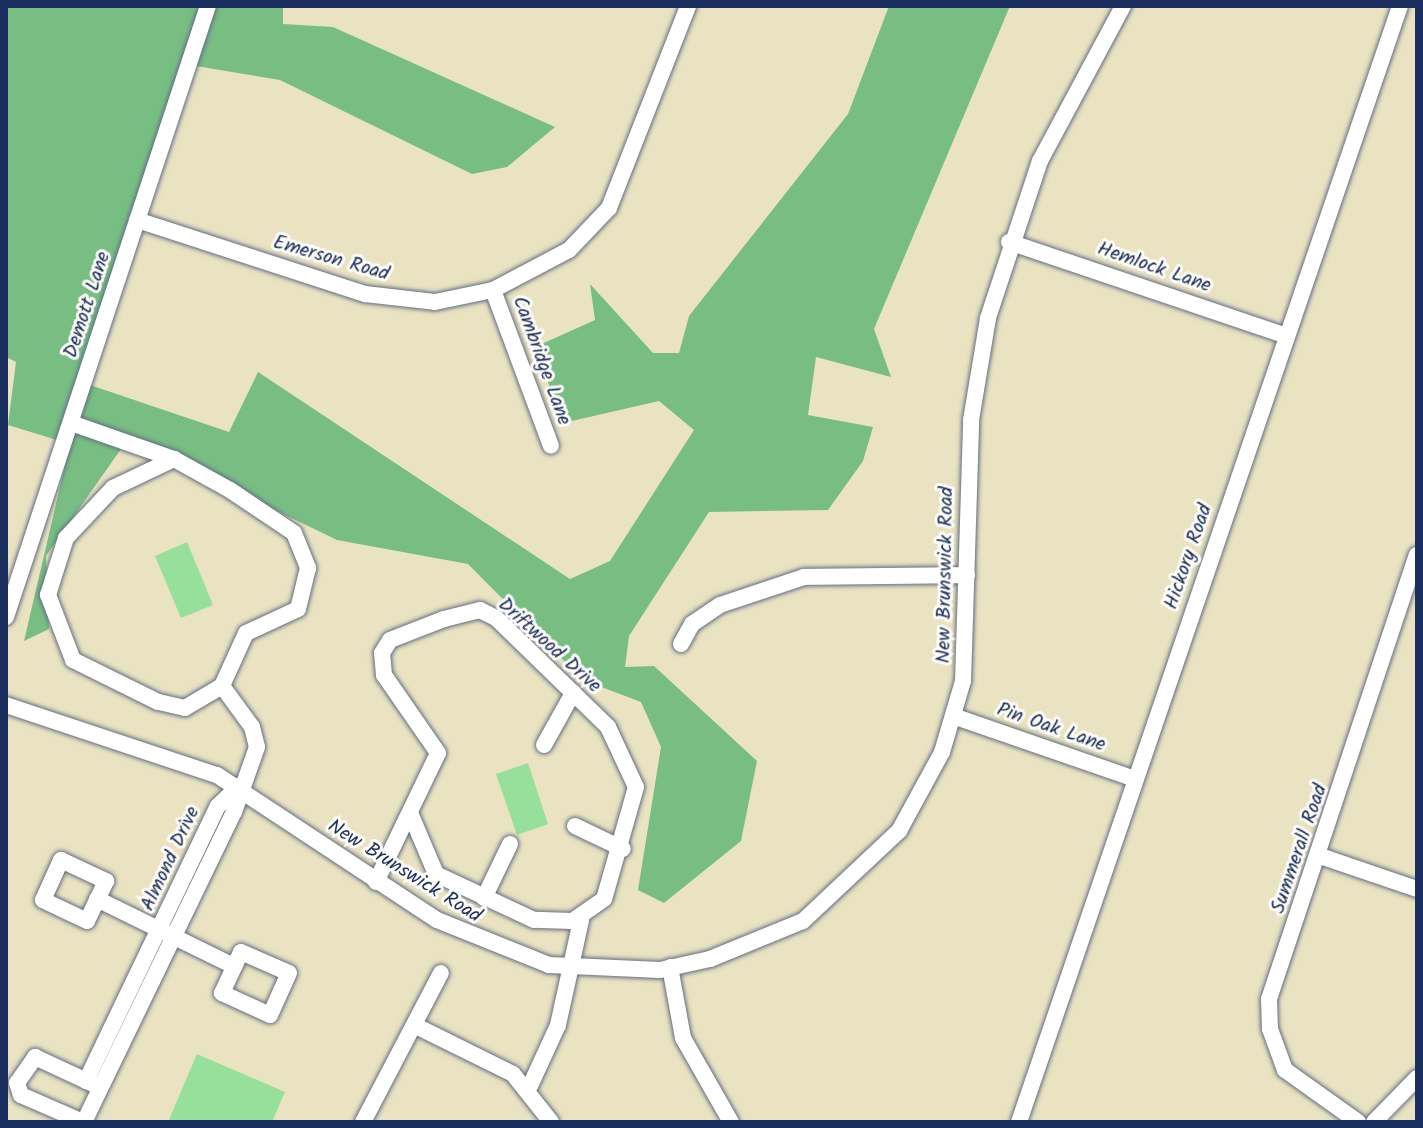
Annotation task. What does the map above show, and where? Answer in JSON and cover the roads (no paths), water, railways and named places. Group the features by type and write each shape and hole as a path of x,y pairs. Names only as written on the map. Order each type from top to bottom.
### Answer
{"street":[{"name":"Demott Lane","path":"6,617 208,6"},
{"name":"Emerson Road","path":"137,220 365,294 435,302 493,290 569,250 609,208 688,6"},
{"name":"New Brunswick Road","path":"6,705 239,786 376,882 471,939 570,969 670,967 768,939 834,897 912,813 953,716 963,681 975,381 1009,242 1040,161 1123,6"},
{"name":"Hickory Road","path":"1019,1122 1400,6"},
{"name":"Hemlock Lane","path":"1009,242 1286,336"},
{"name":"Cambridge Lane","path":"493,290 551,446"},
{"path":"71,423 174,459 283,524 308,568 298,609 246,633 222,686 193,706 176,708 80,665 48,595 66,538 113,488 174,459"},
{"name":"Summerall Road","path":"1358,1122 1293,1079 1270,1029 1269,999 1320,856 1417,555"},
{"path":"681,644 692,624 720,605 804,577 967,575"},
{"name":"Driftwood Drive","path":"376,882 411,815 438,753 381,669 390,640 480,610 573,693 614,735 634,779 637,802 623,849 600,906 581,920 558,1025 530,1086"},
{"name":"Almond Drive","path":"94,1084 35,1057 17,1083 21,1095 84,1122 94,1084 166,933 234,812 239,786 257,742 222,686"},
{"path":"544,745 573,693"},
{"name":"Pin Oak Lane","path":"953,716 1135,779"},
{"path":"411,815 432,871 534,920 581,920"},
{"path":"575,826 623,849"},
{"path":"484,898 510,844"},
{"path":"1320,856 1417,889"},
{"name":"Almond Drive","path":"97,899 234,966"},
{"path":"670,967 683,1038 731,1122"},
{"path":"363,1122 416,1026 441,973"},
{"path":"416,1026 530,1086 551,1122"},
{"path":"1374,1122 1417,1078"}]}
